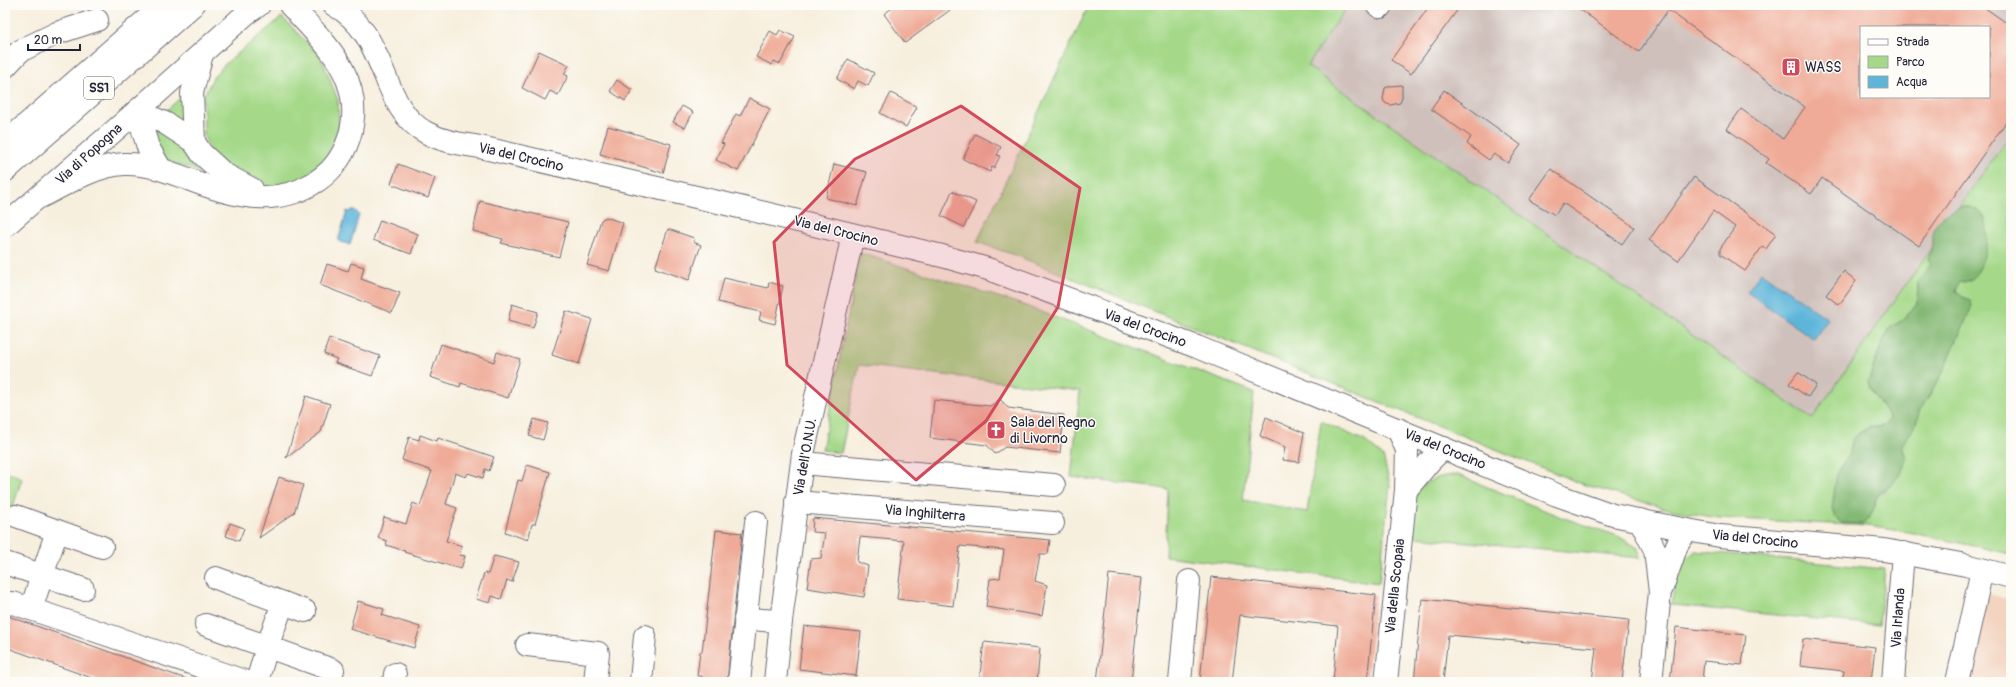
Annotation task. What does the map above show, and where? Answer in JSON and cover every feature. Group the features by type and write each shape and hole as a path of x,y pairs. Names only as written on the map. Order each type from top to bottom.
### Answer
{"main road":[{"name":"SS1","path":"5,143 163,5"},
{"name":"SS1","path":"5,171 193,5"},
{"path":"194,142 192,93 202,54 247,13 259,5"},
{"name":"Via di Popogna","path":"40,197 91,171 125,164 160,168 189,180 242,196 272,198 290,195 316,182 331,170 341,156 349,138 354,113 351,89 337,60 315,32 290,5"},
{"name":"Via del Crocino","path":"334,5 352,17 362,28 376,52 392,94 406,116 425,132 448,142 480,147 942,256 993,271 1197,347 1557,495 1613,514 1720,536 1903,553 2011,577"},
{"path":"1377,5 1380,7 1381,5"},
{"path":"5,67 20,51 57,33 97,20"},
{"name":"Via di Popogna","path":"5,226 202,54"},
{"path":"137,111 165,123 194,142 202,154 224,174 241,184 272,198"},
{"name":"Via di Popogna","path":"137,111 145,140 160,168"},
{"name":"Via dell'O.N.U.","path":"775,682 781,621 802,463 853,235"},
{"name":"Via della Scopaia","path":"1386,682 1406,490 1407,450 1398,430"},
{"path":"1406,490 1431,460 1444,448"},
{"path":"802,463 1054,485"},
{"name":"Via Inghilterra","path":"796,502 1053,523"},
{"path":"16,516 102,547"},
{"path":"1640,520 1655,550 1660,592 1651,682"},
{"path":"739,682 756,522"},
{"path":"1660,592 1677,546 1687,530"},
{"path":"31,609 57,531"},
{"name":"Via Irlanda","path":"1893,682 1903,553"},
{"path":"5,563 83,589"},
{"path":"1957,682 1982,570"},
{"path":"216,578 305,611"},
{"path":"1180,682 1189,581"},
{"path":"257,682 267,647 283,603"},
{"path":"5,604 13,604 31,609 247,682"},
{"path":"746,619 781,621"},
{"path":"206,625 333,670"},
{"path":"641,682 645,636"},
{"path":"526,645 598,653 595,682"}],"highlighted area":[{"path":"961,106 1080,188 1058,307 986,421 916,480 787,365 774,242 855,159"}],"shaded area":[{"path":"1348,5 2011,5 2011,134 1812,420 1307,66"},
{"path":"1970,589 2011,600 2011,682 1949,682"}],"green space":[{"path":"1089,5 1348,5 1307,66 1812,419 1932,247 1928,259 1931,265 1918,282 1917,303 1903,320 1890,328 1870,389 1890,419 1882,426 1870,426 1853,440 1849,454 1837,472 1875,506 1877,498 1892,484 1900,472 1906,459 1902,444 1915,427 1919,412 1941,376 1972,306 1969,299 1961,297 1956,291 1958,283 1973,278 1970,207 1959,207 2011,134 2011,554 1908,532 1867,526 1719,518 1671,510 1582,484 1020,257 977,242"},
{"path":"282,17 321,57 338,100 339,129 325,162 309,176 286,187 267,187 247,181 211,154 204,136 203,97 214,76 226,63"},
{"path":"183,95 186,124 165,112"},
{"path":"151,128 167,131 194,158 206,174 172,163 163,157"},
{"path":"1959,207 1972,208 1980,212 1984,217 1986,225 1986,245 1981,264 1973,278 1959,283 1956,291 1961,297 1969,299 1972,306 1941,376 1919,412 1915,427 1902,444 1906,459 1901,473 1892,484 1880,492 1875,499 1875,506 1869,519 1863,524 1842,523 1837,520 1832,508 1837,472 1849,454 1853,440 1858,434 1870,426 1879,427 1884,425 1890,419 1870,389 1868,382 1880,348 1890,328 1903,320 1917,303 1918,282 1931,265 1928,259 1933,233 1937,223 1944,216"},
{"path":"860,253 1020,304 1254,392 1243,500 1307,512 1321,421 1365,441 1383,456 1390,485 1379,583 1165,556 1168,489 1071,477 1080,391 859,365 841,453 822,450"},
{"path":"5,471 22,478 5,532"},
{"path":"1458,475 1561,517 1618,536 1638,548 1640,558 1414,537 1413,505 1418,491 1422,486 1439,477"},
{"path":"1695,551 1885,569 1879,625 1672,605 1676,575 1679,569"}],"water":[{"path":"355,210 359,215 350,245 338,241 347,211 350,212"},
{"path":"1761,272 1828,319 1814,339 1747,292"}],"building":[{"path":"896,5 957,5 905,43 884,14"},
{"path":"1430,5 1461,5 1411,74 1391,60"},
{"path":"1574,5 1981,5 2011,26 2011,115 1919,246 1822,178 1811,194 1766,163 1769,159 1727,129 1741,109 1783,139 1805,107 1668,10 1639,52"},
{"path":"780,30 795,37 780,64 774,61 772,65 756,57 770,31 777,35"},
{"path":"539,51 569,65 564,74 568,76 558,95 550,91 545,100 522,88"},
{"path":"848,59 874,73 868,86 858,81 854,89 837,79"},
{"path":"617,80 632,90 625,101 610,91"},
{"path":"1402,85 1402,98 1400,103 1390,105 1385,103 1383,99 1385,88"},
{"path":"1444,90 1521,145 1508,163 1494,154 1489,160 1467,144 1471,137 1431,109"},
{"path":"891,93 917,107 906,127 880,113"},
{"path":"749,98 770,109 738,171 716,160 724,144 721,143 736,114 740,116"},
{"path":"682,106 693,112 685,128 673,122"},
{"path":"608,126 671,144 663,173 600,154"},
{"path":"975,134 1001,147 997,155 1000,156 994,168 992,167 990,172 963,159"},
{"path":"398,164 435,178 428,198 391,184"},
{"path":"834,164 867,172 857,206 826,198"},
{"path":"1551,169 1634,227 1622,244 1563,203 1555,215 1529,200"},
{"path":"1694,177 1776,234 1766,249 1762,247 1745,271 1720,254 1720,249 1735,227 1713,211 1678,261 1649,240"},
{"path":"952,191 976,202 964,227 941,216"},
{"path":"480,201 568,222 559,257 501,243 503,239 473,231"},
{"path":"606,217 623,223 609,271 587,265 601,220"},
{"path":"380,220 418,234 411,254 373,240"},
{"path":"668,229 694,238 693,242 701,245 689,280 655,268"},
{"path":"351,263 364,267 361,279 400,293 392,313 320,285 327,264 348,271"},
{"path":"1844,271 1856,281 1839,305 1826,295"},
{"path":"724,278 768,288 769,282 783,286 775,324 759,320 761,312 718,302"},
{"path":"512,304 538,312 533,328 508,321"},
{"path":"566,311 592,319 579,364 552,355"},
{"path":"329,338 380,356 372,376 335,363 337,359 324,354"},
{"path":"441,344 494,362 497,352 520,359 508,398 461,383 460,387 430,377"},
{"path":"1798,372 1816,385 1808,397 1789,384"},
{"path":"306,396 330,404 321,432 286,458"},
{"path":"1000,399 1008,408 1064,415 1060,453 1005,447 995,454 987,445 930,438 934,400 990,406"},
{"path":"1266,417 1304,433 1299,462 1283,460 1285,447 1260,436"},
{"path":"534,419 548,423 543,440 529,436"},
{"path":"420,435 437,441 438,438 494,457 489,471 485,469 483,478 468,473 466,477 455,473 446,504 457,508 446,541 462,546 459,555 465,556 461,569 404,552 405,551 386,545 387,541 378,538 384,517 406,524 413,503 420,506 432,471 402,460 409,437 419,440"},
{"path":"527,465 550,472 535,524 532,524 528,540 505,532 518,480 522,481"},
{"path":"279,477 303,485 294,513 259,538"},
{"path":"813,518 1050,540 1048,554 1040,554 1035,581 1047,585 1042,616 986,607 990,579 1000,578 1004,550 960,546 953,606 897,599 904,541 860,537 857,562 868,566 864,597 807,588 811,559 821,558 825,533 812,532"},
{"path":"230,523 244,528 239,541 226,536"},
{"path":"716,530 742,533 727,682 701,682 702,676 697,676 700,652 702,652"},
{"path":"494,556 519,562 512,582 507,580 501,599 492,596 490,603 476,599 484,573 488,574"},
{"path":"1109,574 1142,578 1131,682 1097,682"},
{"path":"1211,577 1376,595 1367,682 1333,682 1338,626 1240,615 1232,682 1200,681"},
{"path":"1422,599 1629,620 1622,682 1592,682 1596,648 1448,635 1443,682 1414,682"},
{"path":"358,601 384,609 382,615 420,627 414,648 350,629"},
{"path":"8,616 189,680 189,682 103,682 5,647 5,626"},
{"path":"804,626 861,632 856,676 799,669"},
{"path":"1676,627 1746,635 1742,665 1704,661 1702,682 1670,682"},
{"path":"1803,639 1875,647 1871,682 1842,682 1844,671 1800,666"},
{"path":"984,642 1040,648 1037,682 979,682"}],"place":[{"name":"WASS","path":"1791,67"},
{"name":"Sala del Regno di Livorno","path":"996,430"}]}
